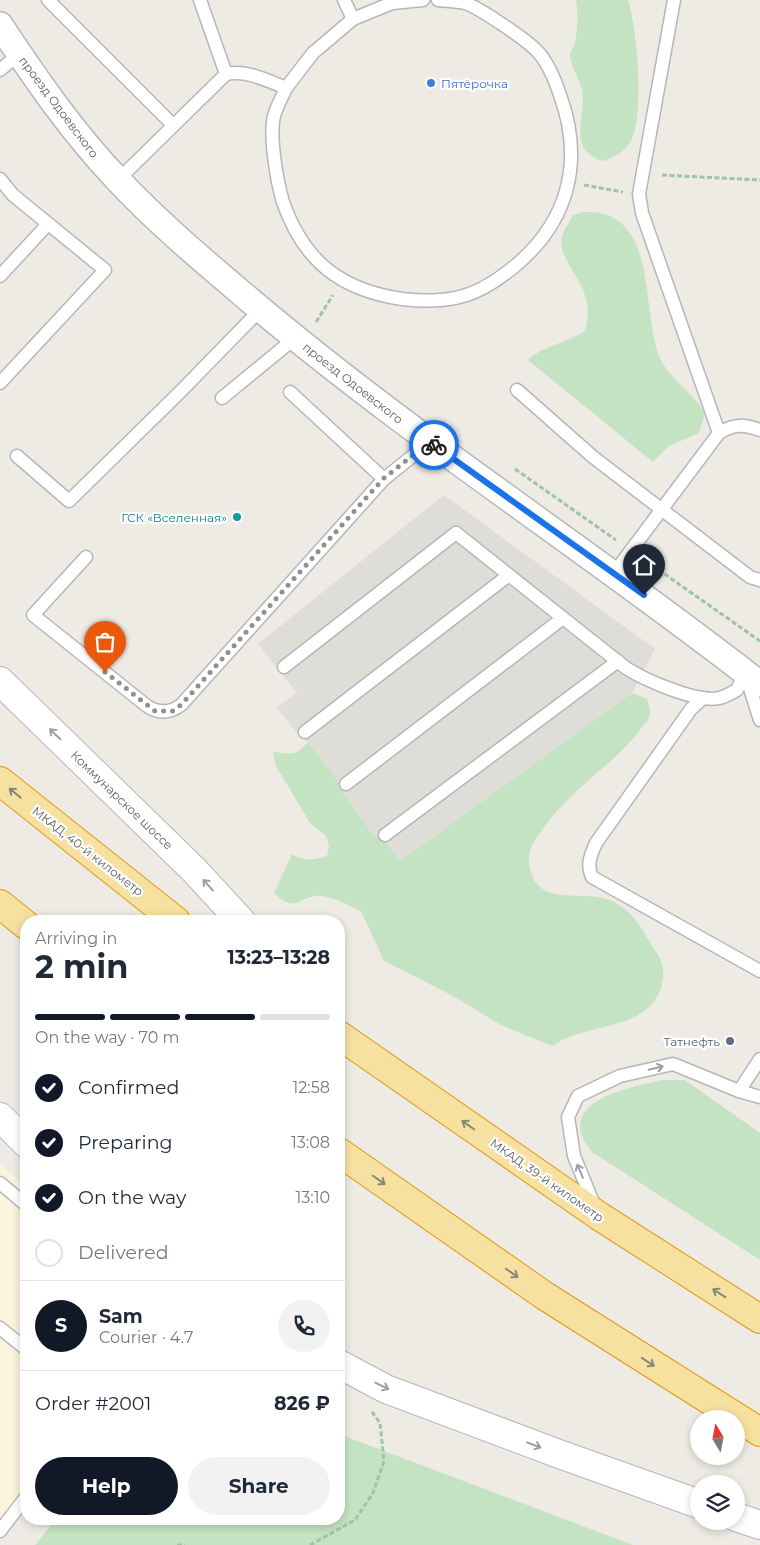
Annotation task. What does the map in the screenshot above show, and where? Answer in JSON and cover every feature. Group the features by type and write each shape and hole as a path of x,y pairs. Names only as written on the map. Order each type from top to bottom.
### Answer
{"highway":[{"name":"МКАД, 40-й километр","path":"0,781 168,915"},
{"path":"0,904 20,920"},
{"name":"МКАД, 39-й километр","path":"345,1037 599,1216 760,1319"},
{"path":"345,1162 545,1296 760,1432"}],"main road":[{"name":"Коммунарское шоссе","path":"0,681 194,870 235,915"},
{"path":"0,1117 20,1137"},
{"path":"345,1367 386,1389 690,1501"},
{"path":"745,1520 760,1525"}],"street":[{"name":"проезд Одоевского","path":"0,25 19,54 89,148 118,180 169,229 261,310 430,442 614,573 753,678"}],"lane":[{"path":"48,0 173,126"},
{"path":"200,0 226,74"},
{"path":"344,0 353,19"},
{"path":"423,0 392,3 353,19 313,53 286,88 274,117 277,184 290,222 307,248 322,265 342,282 376,295 428,302 463,296 496,282 525,258 555,221 565,202 569,183 572,143 567,114 549,68 537,51 494,20 465,4 438,0"},
{"path":"674,0 639,194 642,214 719,433"},
{"path":"0,70 19,54"},
{"path":"118,180 226,74 237,72 249,74 286,88"},
{"path":"0,179 13,195 105,270 0,383"},
{"path":"0,276 48,224"},
{"path":"17,456 69,501 182,391 261,310"},
{"path":"222,398 295,338"},
{"path":"517,390 593,457 750,577 760,580"},
{"path":"290,392 384,478"},
{"path":"614,573 719,433 730,426 744,424 760,430"},
{"path":"86,557 34,614 147,706 155,711 173,711 181,705 384,478 430,442"},
{"path":"284,667 456,533 618,661 644,679 703,698 718,698 737,690 753,678 760,720"},
{"path":"305,732 508,575"},
{"path":"346,784 563,618"},
{"path":"385,835 618,661"},
{"path":"703,698 691,709 596,842 589,860 589,869 592,877 760,971"},
{"path":"739,1091 760,1059"},
{"path":"599,1216 574,1156 568,1117 578,1096 620,1076 673,1064 739,1091 760,1097"},
{"path":"0,1183 20,1200"},
{"path":"0,1328 20,1344"},
{"path":"0,1531 20,1505"}],"path":[{"path":"644,174 760,180"},
{"path":"569,183 639,194"},
{"path":"316,322 342,282"},
{"path":"312,318 324,328"},
{"path":"509,466 760,641"},
{"path":"310,1545 354,1520 373,1493 384,1461 380,1423 370,1410"},
{"path":"176,1545 185,1545"}],"shaded area":[{"path":"444,495 655,649 632,693 400,861 386,842 374,836 345,796 336,778 308,742 295,731 277,708 297,693 258,644"},
{"path":"0,1164 20,1181 20,1493 0,1521"}],"green space":[{"path":"576,0 628,0 634,30 639,93 635,129 631,141 626,148 615,156 603,161 592,156 585,149 581,141 582,89 570,56 577,32"},
{"path":"583,212 608,215 625,227 636,244 643,266 654,338 660,358 664,366 695,399 705,414 699,433 669,446 653,462 528,360 548,347 585,331 588,315 586,301 582,288 565,257 562,247 562,236 573,215"},
{"path":"632,693 647,699 650,710 648,719 623,749 578,790 551,818 533,844 529,861 532,875 538,885 547,891 557,894 605,899 616,903 634,919 660,959 663,967 662,984 655,999 645,1011 615,1024 566,1038 552,1046 501,1025 455,997 384,961 361,911 327,897 316,896 291,903 286,902 274,893 292,854 309,860 327,856 329,846 326,836 310,823 276,766 273,752 296,752 308,742 336,778 345,796 374,836 386,842 400,861"},
{"path":"662,1080 685,1080 760,1133 760,1260 592,1152 582,1135 581,1120 587,1109 599,1100 631,1087"},
{"path":"345,1436 633,1545 35,1545 51,1525 345,1525"}],"way so far":[{"path":"105,672 155,711 173,711 181,705 384,478 430,442 434,445"}],"place":[{"name":"Пятёрочка","path":"431,83"},
{"name":"ГСК «Вселенная»","path":"237,517"},
{"name":"Татнефть","path":"730,1041"}],"route":[{"path":"434,445 644,595"}]}
